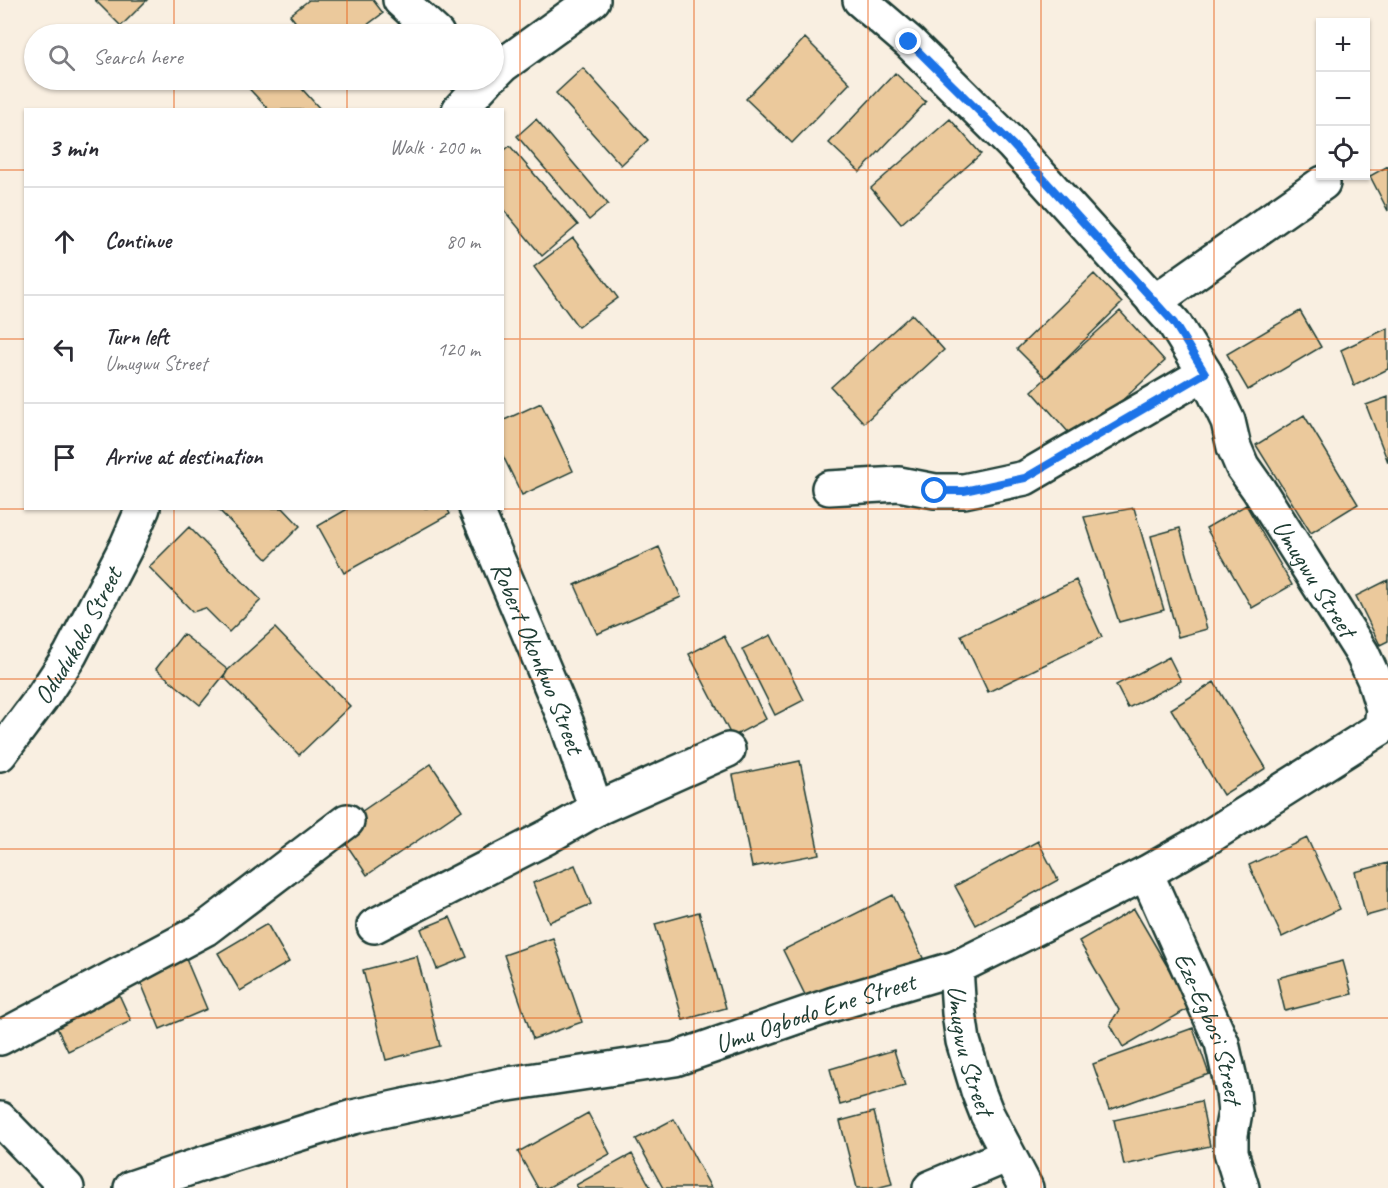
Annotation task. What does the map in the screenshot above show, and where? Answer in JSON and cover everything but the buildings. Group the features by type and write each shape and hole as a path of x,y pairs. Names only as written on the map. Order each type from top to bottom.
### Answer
{"main road":[{"path":"400,0 426,24"},
{"path":"504,64 593,0"},
{"name":"Umugwu Street","path":"860,0 909,42 1012,144 1174,323 1205,373 1228,421 1234,447 1242,466 1362,653 1374,679 1383,710 1380,728 1376,731 1204,840 1146,873 956,968 963,1041 987,1114 1026,1188"},
{"path":"461,108 478,90"},
{"path":"1154,302 1323,183"},
{"path":"829,488 899,484 935,491 964,491 1025,478 1205,373"},
{"name":"Odudukoko Street","path":"0,754 70,655 127,545 142,510"},
{"name":"Robert Okonkwo Street","path":"477,510 567,724 596,809"},
{"path":"374,926 547,837 596,809 728,750"},
{"path":"0,1038 205,929 347,821"},
{"name":"Eze-Egbosi Street","path":"1146,873 1222,1043 1233,1092 1231,1152 1242,1188"},
{"name":"Umu Ogbodo Ene Street","path":"131,1188 352,1117 502,1085 675,1059 834,1004 956,968"},
{"path":"0,1119 67,1188"},
{"path":"930,1188 1008,1155"}],"route":[{"path":"909,42 1012,144 1174,323 1205,373 1025,478 964,491 935,491"}]}
